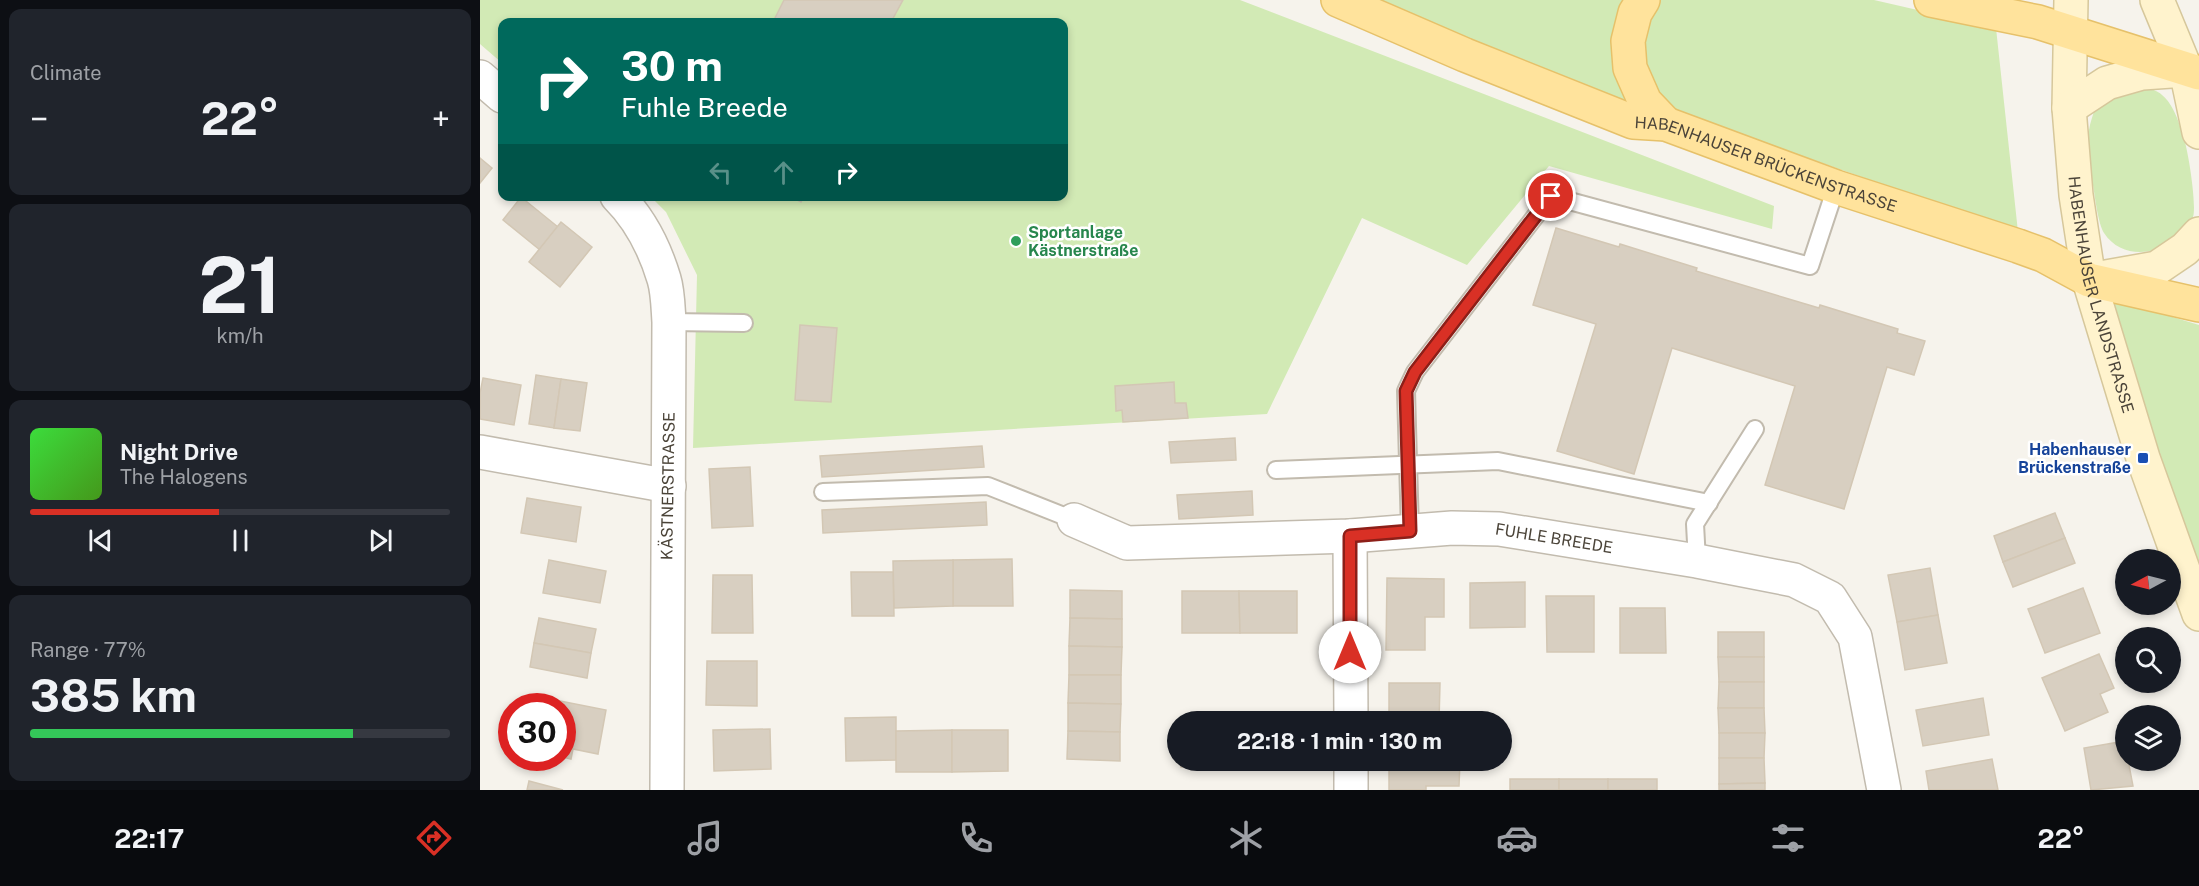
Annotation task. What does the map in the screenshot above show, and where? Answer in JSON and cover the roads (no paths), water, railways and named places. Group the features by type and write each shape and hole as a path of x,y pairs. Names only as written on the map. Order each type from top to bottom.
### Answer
{"main road":[{"name":"HABENHAUSER BRÜCKENSTRASSE","path":"1338,0 1465,55 1633,122 1666,124 1836,187 2043,255 2089,280 2199,305"},
{"path":"1643,0 1635,13 1628,41 1630,68 1645,102 1666,124"},
{"path":"1931,0 2038,22 2193,72"}],"street":[{"name":"HABENHAUSER LANDSTRASSE","path":"2071,0 2069,108 2076,195 2089,280 2143,458 2199,614"},
{"path":"2157,0 2193,72 2199,132"},
{"path":"2069,108 2107,83 2142,73 2193,72"},
{"path":"480,77 498,93"},
{"name":"KÄSTNERSTRASSE","path":"622,201 650,242 665,280 669,322 667,790"},
{"path":"2089,280 2157,268 2185,249 2199,234"},
{"path":"480,452 669,486"},
{"name":"FUHLE BREEDE","path":"1074,520 1127,543 1350,536 1452,528 1499,529 1697,561 1794,580 1830,598 1856,637 1884,790"},
{"path":"1350,536 1351,711"},
{"path":"1351,771 1351,790"}],"lane":[{"path":"1410,531 1406,391 1415,372 1551,196 1810,266 1836,187"},
{"path":"669,322 744,323"},
{"path":"1697,561 1695,524 1755,429"},
{"path":"1275,470 1498,461 1709,503"},
{"path":"823,492 988,486 1074,520"}],"place":[{"name":"Sportanlage Kästnerstraße","path":"1016,241"},
{"name":"Habenhauser Brückenstraße","path":"2143,458"}]}
